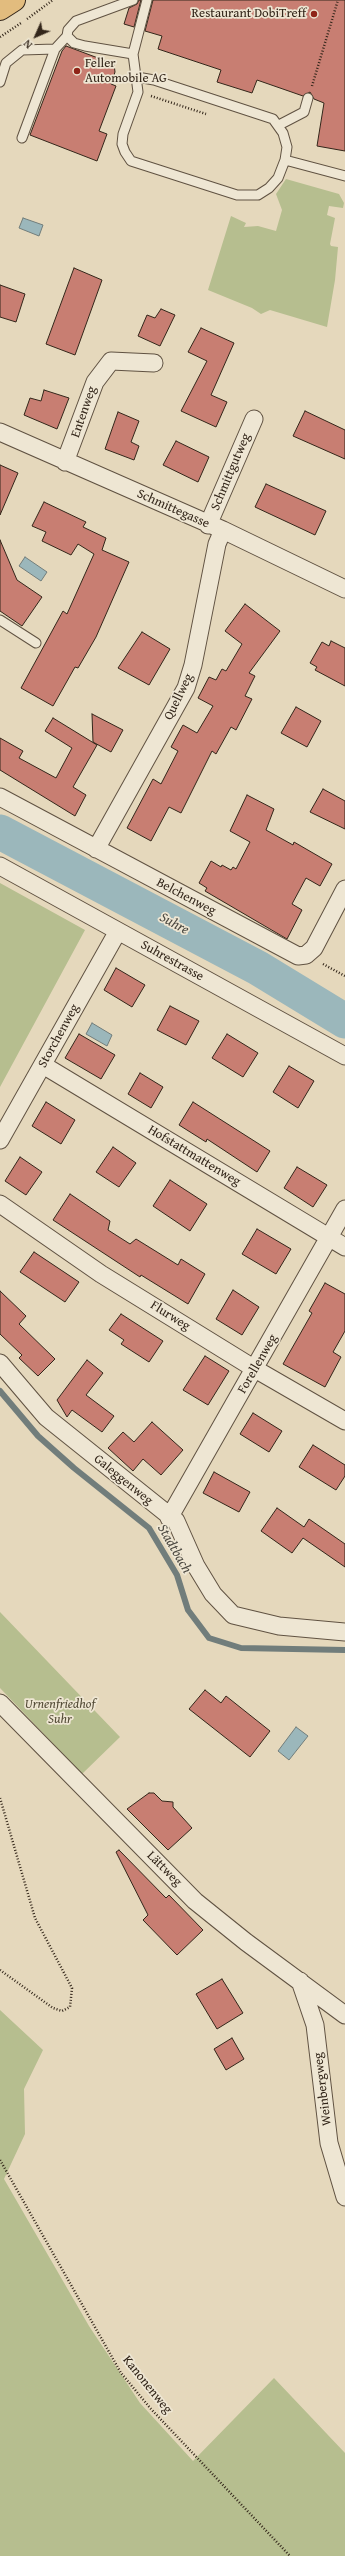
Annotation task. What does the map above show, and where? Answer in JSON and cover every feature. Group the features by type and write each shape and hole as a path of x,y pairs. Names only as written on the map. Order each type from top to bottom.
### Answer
{"main road":[{"path":"0,10 14,0"}],"street":[{"name":"Entenweg","path":"65,462 94,382 111,362 154,363"},
{"name":"Schmittgutweg","path":"216,528 254,419"},
{"name":"Schmittegasse","path":"0,432 216,528 345,589"},
{"name":"Quellweg","path":"96,849 186,688 194,665 218,544 216,528"},
{"name":"Belchenweg","path":"0,797 298,956 306,955"},
{"name":"Suhrestrasse","path":"0,866 345,1056"},
{"path":"306,955 314,948 345,889"},
{"name":"Storchenweg","path":"0,1140 118,931"},
{"name":"Hofstattmattenweg","path":"43,1065 345,1247"},
{"name":"Flurweg","path":"0,1204 101,1274 255,1369 345,1421"},
{"name":"Forellenweg","path":"169,1518 345,1209"},
{"name":"Galeggenweg","path":"0,1363 46,1417 169,1518 176,1521 196,1566 213,1594 233,1614 279,1626 345,1632"},
{"name":"Lättweg","path":"0,1703 195,1901 246,1942 345,2015"},
{"name":"Weinbergweg","path":"300,1981 315,2025 329,2143 345,2196"}],"lane":[{"path":"22,138 54,49 67,36 68,30 76,21 133,0"},
{"path":"136,77 154,80 273,119 279,125 287,146 285,160 278,178 258,195 237,195 131,161 122,144 123,134 138,92 136,77 133,54 147,0"},
{"path":"67,36 74,43 133,54"},
{"path":"0,82 6,62 22,50 54,49"},
{"path":"279,125 304,112 308,98"},
{"path":"285,160 345,176"},
{"path":"0,620 36,643"}],"path":[{"path":"308,98 338,0"},
{"path":"306,955 345,976"},
{"path":"0,1798 35,1918 72,1988 70,2007 62,2011 53,2008 0,1970"},
{"name":"Kanonenweg","path":"0,2160 121,2373 151,2409 290,2556"}],"green space":[{"path":"286,179 339,194 344,203 343,208 329,206 327,215 335,218 330,244 331,246 338,247 335,280 327,327 270,310 261,314 252,308 208,290 231,216 246,223 244,227 258,226 276,231 282,210 276,194"},
{"path":"0,883 85,930 0,1087"},
{"name":"Urnenfriedhof Suhr","path":"0,1612 120,1737 82,1774 0,1688"},
{"path":"0,2010 43,2050 24,2089 25,2134 4,2179 89,2326 140,2403 193,2461 274,2378 345,2453 345,2556 0,2556"}],"water":[{"path":"23,218 43,225 39,236 19,228"},
{"path":"25,557 47,572 41,581 19,566"},
{"path":"92,1023 112,1035 107,1046 86,1034"},
{"path":"296,1727 308,1736 289,1760 278,1751"}],"building":[{"path":"139,0 141,0 134,27 124,24 129,8 137,4"},
{"path":"153,0 345,0 345,151 317,146 324,103 314,99 310,92 303,96 257,80 252,93 217,82 221,70 158,49 162,36 145,31"},
{"path":"66,46 114,64 115,72 111,84 116,86 99,131 107,134 97,161 30,135 62,51"},
{"path":"74,268 102,280 75,355 46,344"},
{"path":"0,285 25,294 16,322 0,317"},
{"path":"161,309 175,315 160,346 138,336 147,315 155,318"},
{"path":"201,328 234,343 211,395 227,402 216,427 181,411 207,361 188,352"},
{"path":"44,390 69,398 57,429 24,415 30,398 41,401"},
{"path":"305,411 345,430 345,459 293,436"},
{"path":"118,412 139,421 131,442 139,446 134,460 105,449"},
{"path":"176,441 209,457 198,482 163,465"},
{"path":"0,465 18,473 0,515"},
{"path":"266,484 326,511 315,535 255,507"},
{"path":"44,502 86,522 83,527 106,538 102,550 129,562 96,637 78,668 75,667 53,706 21,688 63,611 67,614 94,554 78,544 71,555 42,541 46,532 32,526"},
{"path":"0,540 17,580 42,597 22,626 0,611"},
{"path":"245,604 280,631 249,673 255,676 245,696 252,699 236,730 231,727 216,754 212,751 181,813 169,807 151,841 127,828 153,779 161,784 178,751 171,747 183,725 197,733 213,706 198,698 209,677 216,680 222,669 226,671 242,644 225,631"},
{"path":"142,632 170,649 149,685 118,668"},
{"path":"331,641 345,648 345,686 315,670 317,667 310,663 322,642 329,646"},
{"path":"296,707 321,721 307,747 281,733"},
{"path":"92,714 123,730 111,752 93,742"},
{"path":"53,718 97,745 73,787 86,795 75,816 0,770 0,738 23,751 19,758 56,778 72,748 45,731"},
{"path":"323,789 345,801 345,829 310,812"},
{"path":"247,795 274,809 266,830 293,845 294,842 332,864 320,886 306,878 292,904 302,910 287,939 205,891 207,888 199,883 211,861 221,867 222,865 231,870 233,867 236,869 250,842 230,831"},
{"path":"116,968 145,985 132,1007 104,990"},
{"path":"170,1006 199,1021 186,1045 157,1030"},
{"path":"79,1034 115,1055 101,1079 65,1058"},
{"path":"227,1034 258,1053 243,1077 212,1058"},
{"path":"289,1066 314,1081 298,1108 273,1092"},
{"path":"140,1073 163,1087 151,1108 128,1094"},
{"path":"46,1102 75,1120 61,1144 32,1126"},
{"path":"193,1102 270,1151 257,1172 207,1139 206,1142 179,1125"},
{"path":"113,1147 136,1163 119,1187 96,1172"},
{"path":"20,1157 42,1172 26,1195 5,1181"},
{"path":"297,1167 327,1185 313,1207 284,1188"},
{"path":"170,1180 207,1204 190,1231 153,1206"},
{"path":"70,1194 110,1221 108,1230 130,1244 136,1239 178,1265 181,1259 205,1274 188,1304 141,1275 140,1277 53,1220"},
{"path":"257,1229 291,1249 276,1274 242,1254"},
{"path":"34,1252 79,1282 65,1302 20,1272"},
{"path":"325,1283 345,1294 345,1331 333,1352 341,1357 325,1387 283,1364 312,1313 309,1311"},
{"path":"233,1290 259,1307 242,1335 216,1319"},
{"path":"0,1291 26,1316 19,1324 55,1359 38,1376 19,1358 22,1355 0,1334"},
{"path":"121,1314 163,1341 149,1362 121,1344 124,1340 109,1330"},
{"path":"205,1356 229,1371 208,1405 183,1390"},
{"path":"87,1360 103,1373 86,1395 114,1416 102,1432 72,1410 67,1417 57,1400"},
{"path":"253,1413 282,1431 269,1452 240,1434"},
{"path":"152,1422 183,1450 161,1475 143,1459 133,1471 108,1448 123,1432 134,1442"},
{"path":"313,1445 345,1465 345,1476 336,1490 299,1467"},
{"path":"214,1472 250,1492 239,1512 203,1493"},
{"path":"277,1508 304,1527 309,1519 345,1544 345,1567 303,1538 292,1553 261,1531"},
{"path":"205,1690 221,1703 226,1696 270,1731 250,1757 189,1709"},
{"path":"149,1793 154,1793 162,1801 173,1802 173,1807 192,1828 168,1850 127,1809"},
{"path":"119,1850 166,1898 169,1895 203,1930 177,1955 143,1920 148,1915 116,1852"},
{"path":"222,1979 243,2013 217,2029 196,1994"},
{"path":"232,2038 244,2059 226,2070 214,2049"}],"waterway":[{"name":"Suhre","path":"0,832 258,968 345,1021"},
{"name":"Stadtbach","path":"0,1391 38,1436 74,1468 149,1528 177,1575 188,1610 209,1638 241,1648 345,1650"}],"place":[{"name":"Restaurant DobiTreff","path":"314,14"},
{"name":"Feller Automobile AG","path":"77,71"}]}
